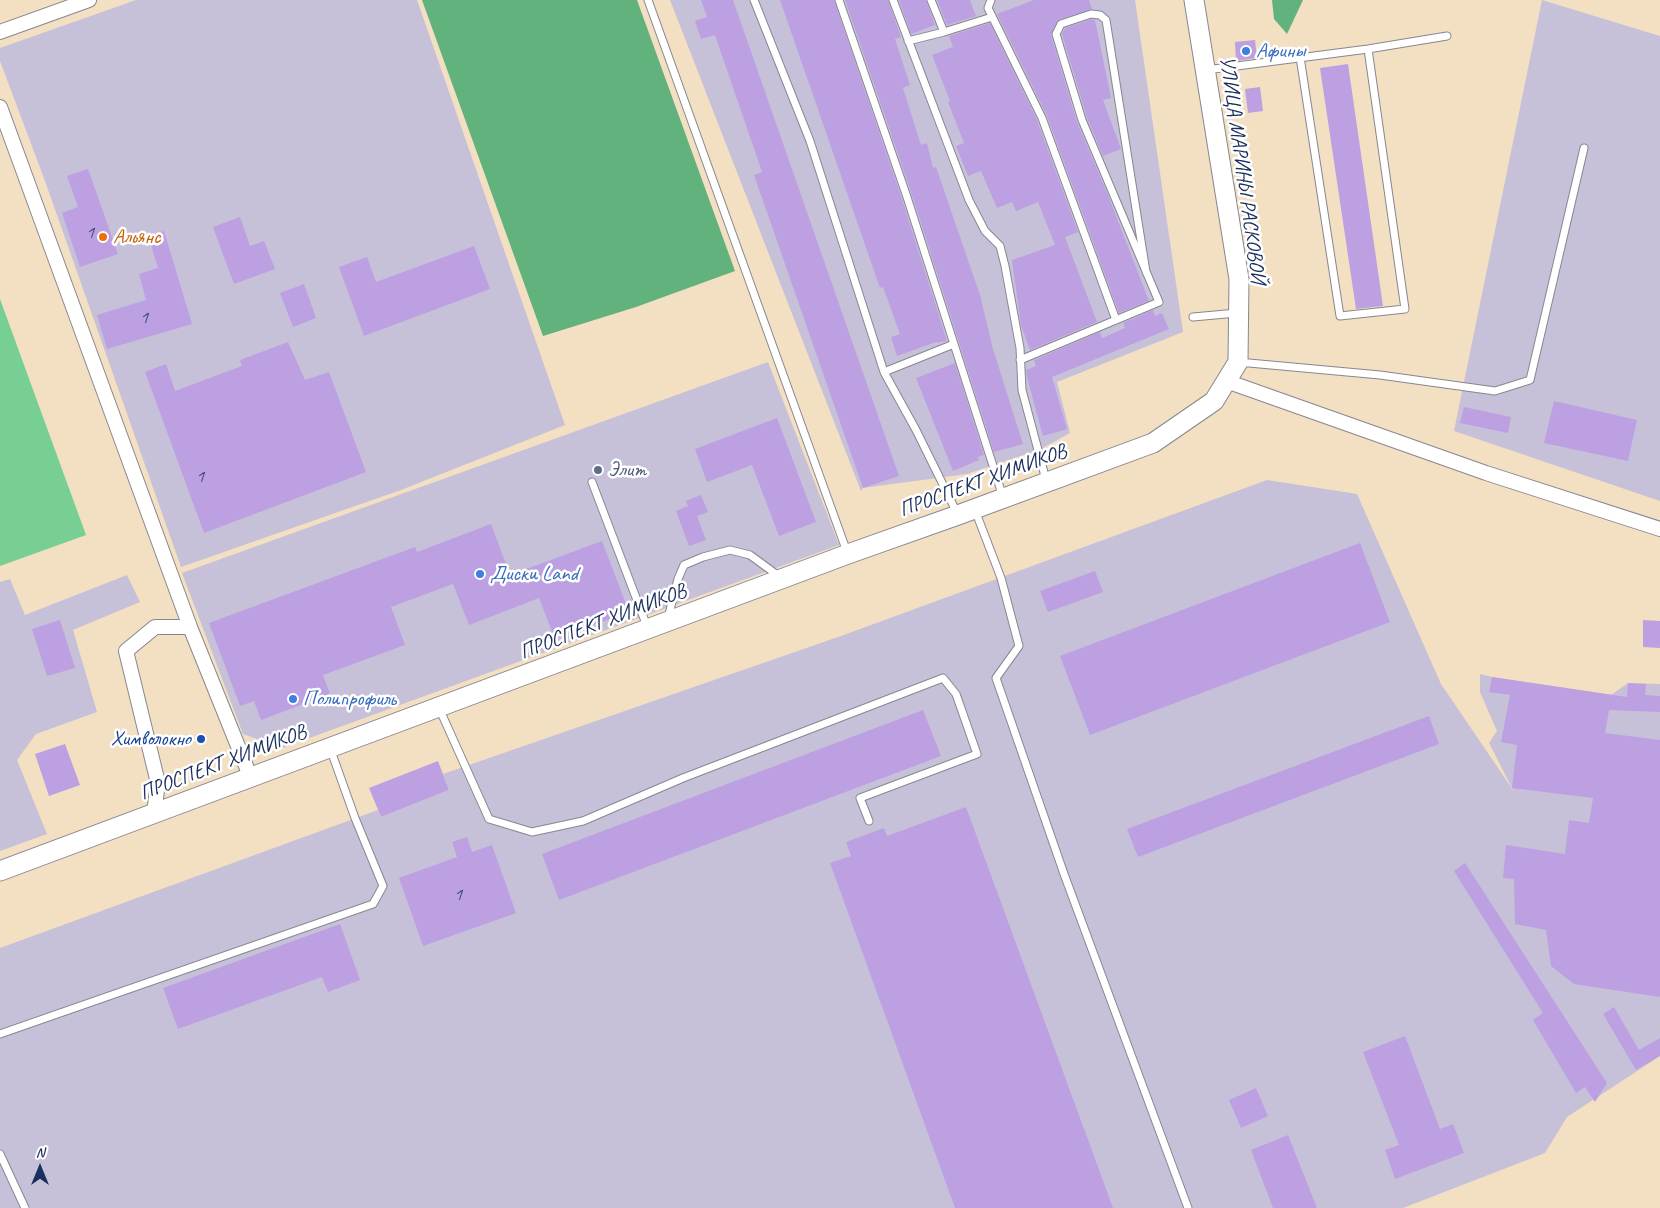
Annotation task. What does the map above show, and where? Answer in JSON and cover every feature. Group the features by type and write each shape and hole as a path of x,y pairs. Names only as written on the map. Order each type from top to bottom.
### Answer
{"main road":[{"name":"УЛИЦА МАРИНЫ РАСКОВОЙ","path":"1194,0 1239,278 1238,362"},
{"path":"1226,381 1238,362"},
{"name":"ПРОСПЕКТ ХИМИКОВ","path":"0,871 848,554 1153,443 1214,401 1226,381"}],"street":[{"path":"0,32 89,0"},
{"path":"0,107 190,628 250,776"},
{"path":"1226,381 1486,473 1660,530"},
{"path":"154,813 158,783 126,651 155,627 190,628"}],"lane":[{"path":"648,0 848,554"},
{"path":"754,0 810,142 884,372 916,430 966,512 1001,578 1019,646 996,678 1064,874 1188,1208"},
{"path":"839,0 954,344 1003,498"},
{"path":"892,0 969,200 985,231 1000,246 1020,348 1022,390 1047,482"},
{"path":"932,0 944,32"},
{"path":"991,0 988,8 1042,118 1116,320"},
{"path":"1020,360 1159,302 1146,272 1082,120 1056,34 1061,24 1091,14 1100,15 1106,20 1146,272"},
{"path":"908,41 944,32 992,16"},
{"path":"1205,70 1368,49 1447,36"},
{"path":"1300,57 1340,316 1405,309 1368,49"},
{"path":"1238,362 1380,375 1495,391 1530,380 1584,148"},
{"path":"1193,317 1238,313"},
{"path":"884,372 954,344"},
{"path":"592,482 648,629"},
{"path":"667,622 678,579 684,565 703,557 730,550 750,555 782,579"},
{"path":"439,708 489,819 532,832 583,821 683,778 942,678 956,694 977,754 860,798 869,820"},
{"path":"0,1034 373,904 383,886 355,818 330,747"},
{"path":"0,1154 25,1208"}],"shaded area":[{"path":"136,0 417,0 565,425 401,490 181,567 45,181 0,61 0,48"},
{"path":"670,0 1135,0 1183,332 1057,382 1070,433 1041,449 967,474 863,488 861,491"},
{"path":"1542,0 1660,36 1660,501 1454,431"},
{"path":"768,362 839,545 282,748 243,734 182,573"},
{"path":"1267,480 1357,494 1441,684 1513,790 1489,743 1497,731 1480,692 1480,674 1611,695 1628,683 1660,684 1660,1056 1567,1117 1545,1153 1403,1208 0,1208 0,948 378,810 381,817 449,790 443,774 841,636"},
{"path":"127,575 140,602 73,630 97,712 36,734 17,760 47,834 0,851 0,582 10,579 25,615"}],"green space":[{"path":"422,0 637,0 735,271 636,307 543,336"},
{"path":"1272,0 1303,0 1287,34 1274,19"},
{"path":"0,299 86,535 0,566"}],"building":[{"path":"701,0 733,0 899,476 863,488 754,175 762,172 715,35 701,39 695,21 707,17"},
{"path":"780,0 834,0 902,199 947,341 933,343 897,356 891,337 900,334 883,287 880,288"},
{"path":"845,0 888,0 901,37 895,39 910,85 903,88 921,145 927,143 933,168 936,167 980,295 993,349 1023,444 994,452 912,195"},
{"path":"899,0 926,0 935,25 911,34"},
{"path":"937,0 970,0 976,16 947,25"},
{"path":"1034,0 1089,0 1092,9 1058,20 1051,35 1077,122 1108,195 1149,301 1119,313 1047,116 997,14"},
{"path":"1092,19 1095,20 1111,98 1103,100 1121,149 1103,156 1087,118 1062,34 1065,28"},
{"path":"990,23 1037,120 1078,232 1065,237 1097,322 1030,350 1021,325 1012,260 1055,245 1038,202 1016,211 1012,202 997,208 981,171 968,176 956,146 964,143 932,55 953,47 949,36"},
{"name":"Афины","path":"1255,40 1257,58 1236,61 1235,42"},
{"path":"1348,64 1383,306 1356,309 1320,68"},
{"path":"1260,87 1263,111 1248,113 1245,89"},
{"path":"88,169 118,254 80,267 62,213 78,207 67,176"},
{"path":"240,217 250,246 264,241 275,269 234,284 213,227"},
{"path":"164,231 192,324 107,349 97,315 146,300 139,274 158,268 148,235"},
{"path":"474,246 490,289 364,336 339,267 367,257 376,282"},
{"path":"304,284 316,318 293,327 280,293"},
{"path":"1153,310 1155,316 1162,313 1169,329 1052,377 1067,429 1043,436 1026,370 1036,366 1034,360 1100,332 1102,338 1125,328 1123,323"},
{"path":"288,342 305,380 329,372 366,472 204,533 145,372 166,364 175,391 242,366 240,360"},
{"path":"955,363 984,455 978,457 979,460 953,471 916,378"},
{"path":"1554,401 1637,420 1628,461 1544,443"},
{"path":"1464,407 1511,417 1508,433 1460,423"},
{"path":"777,418 816,522 779,536 752,465 707,482 695,449"},
{"path":"701,495 708,512 697,516 706,540 689,546 676,511 688,506 686,501"},
{"path":"491,524 510,575 602,541 629,612 555,639 539,598 469,625 453,584 391,607 405,645 323,675 330,694 261,720 254,701 240,706 209,623 415,547 417,552"},
{"path":"1360,543 1390,622 1090,735 1060,656"},
{"path":"1095,571 1103,592 1048,612 1040,591"},
{"path":"60,620 75,668 47,676 32,629"},
{"path":"1643,620 1660,621 1660,648 1643,647"},
{"path":"1492,677 1627,697 1628,683 1646,684 1645,695 1660,696 1660,712 1609,710 1605,733 1660,740 1660,997 1574,984 1551,966 1546,930 1515,924 1514,879 1503,878 1506,845 1565,854 1569,820 1589,823 1593,798 1512,788 1517,745 1501,742 1510,695 1489,692"},
{"path":"923,710 941,756 559,900 542,854"},
{"path":"1429,716 1439,744 1138,857 1127,829"},
{"path":"65,744 80,785 49,796 35,754"},
{"path":"438,761 449,790 381,817 369,788"},
{"path":"966,807 1113,1208 955,1208 830,863 851,856 846,842 884,828 887,836"},
{"path":"467,837 472,852 492,845 516,913 423,946 399,878 457,857 452,842"},
{"path":"1465,863 1607,1083 1595,1102 1585,1087 1576,1093 1533,1020 1543,1013 1454,871"},
{"path":"340,924 360,980 328,992 322,977 178,1029 163,988"},
{"path":"1614,1007 1639,1050 1660,1038 1660,1056 1636,1070 1603,1014"},
{"path":"1405,1036 1440,1129 1453,1124 1464,1153 1395,1179 1385,1150 1399,1145 1363,1052"},
{"path":"1256,1088 1268,1116 1241,1128 1229,1100"},
{"path":"1288,1135 1317,1208 1273,1208 1251,1150"}],"place":[{"name":"Афины","path":"1246,51"},
{"name":"Альянс","path":"103,237"},
{"name":"Элит","path":"598,470"},
{"name":"Диски Land","path":"480,574"},
{"name":"Полипрофиль","path":"293,699"},
{"name":"Химволокно","path":"201,739"}]}
